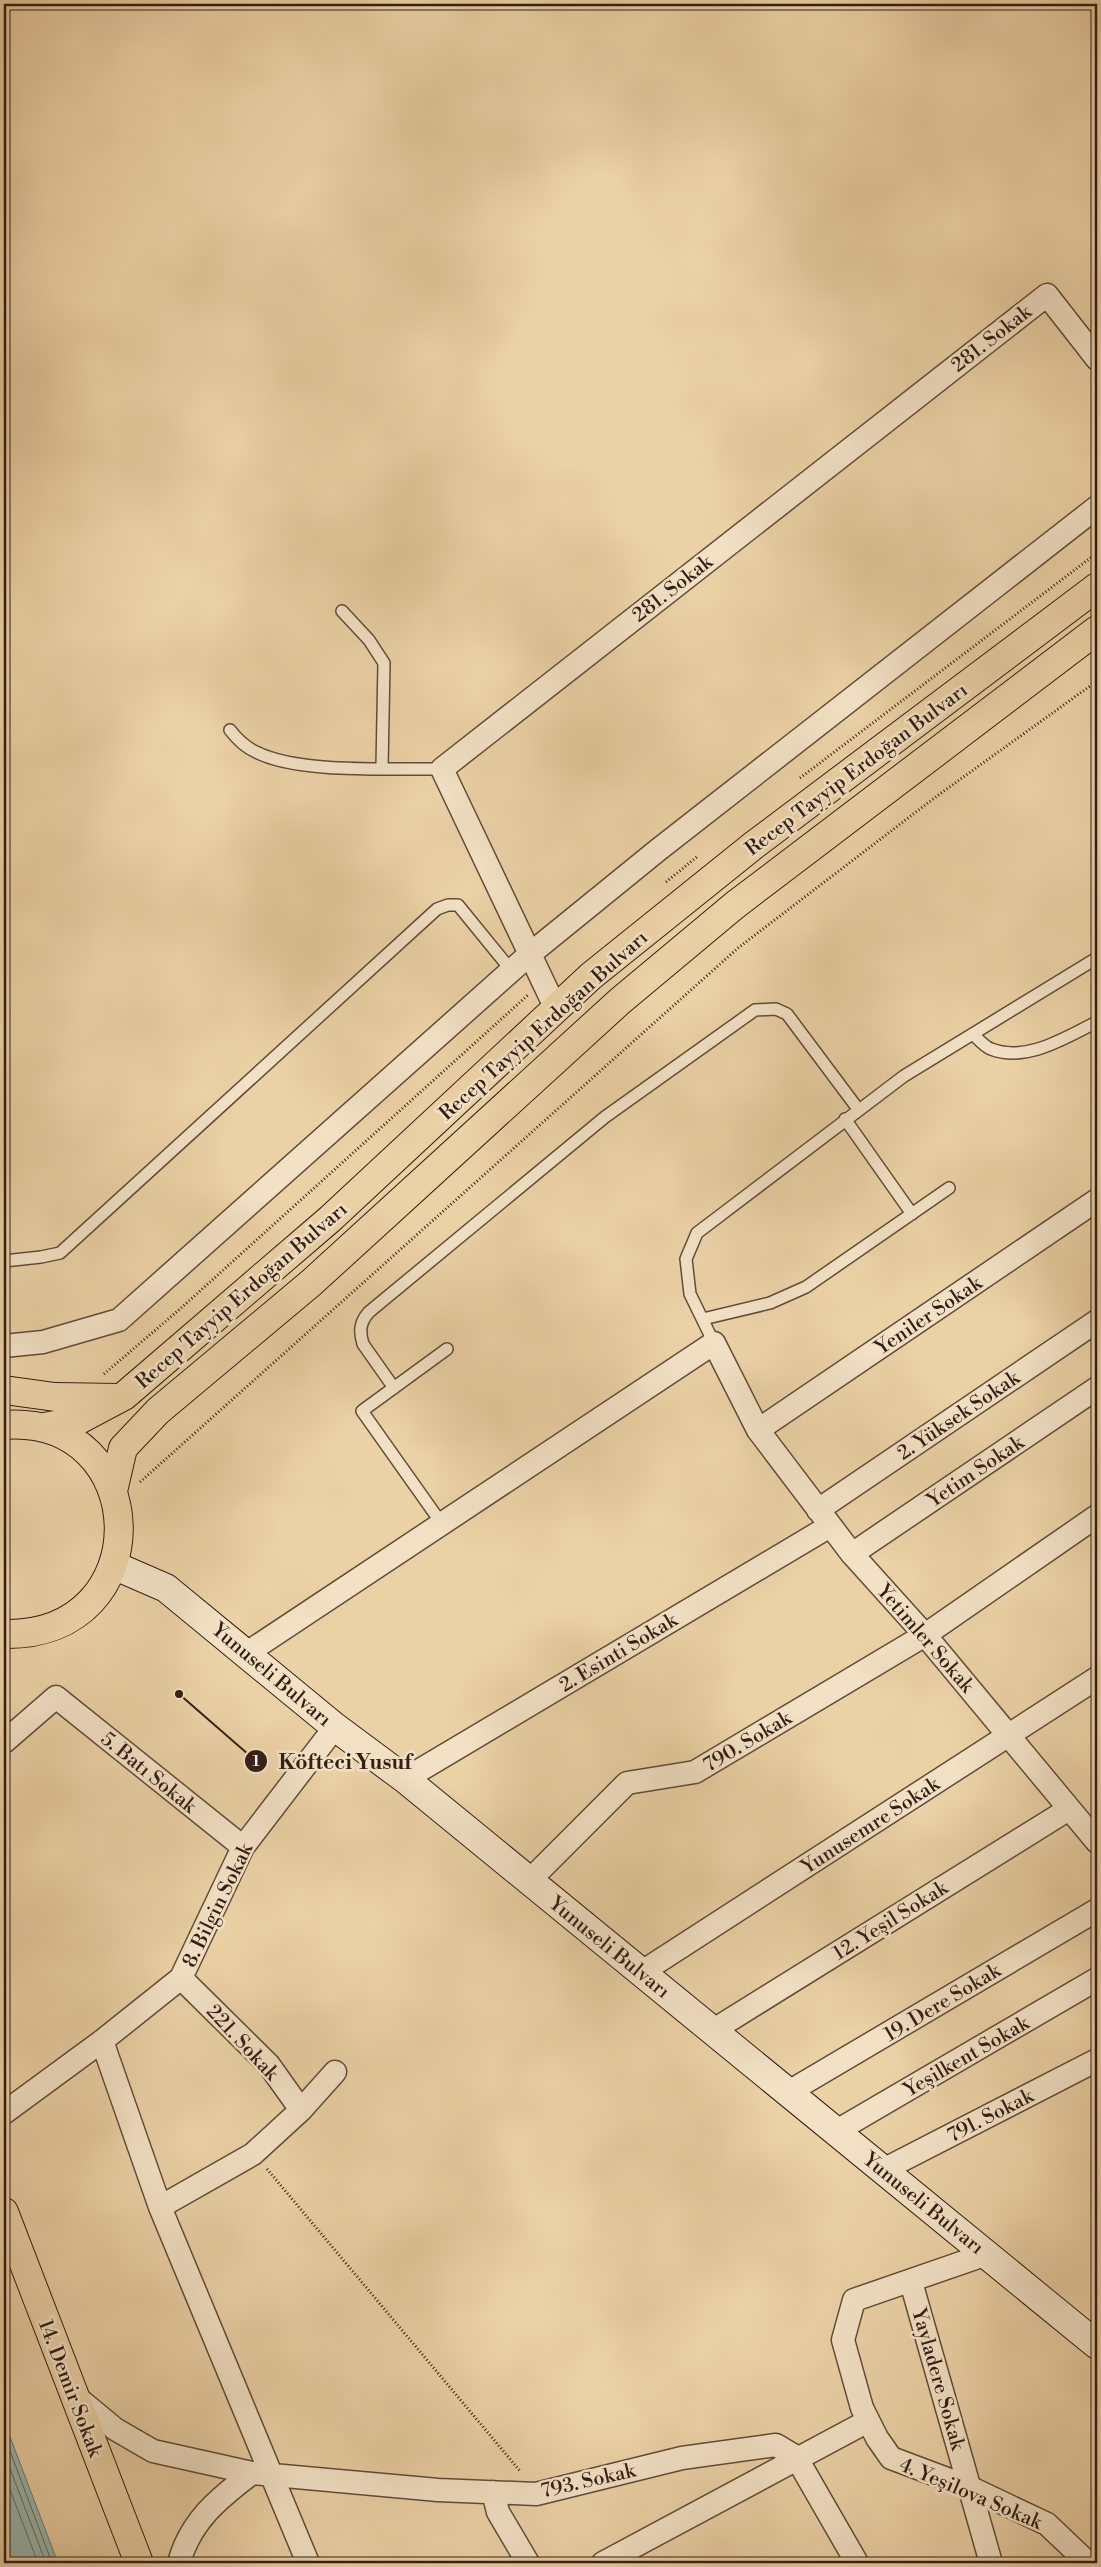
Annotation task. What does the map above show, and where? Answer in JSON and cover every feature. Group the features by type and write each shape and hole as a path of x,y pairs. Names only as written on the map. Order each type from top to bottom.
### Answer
{"main road":[{"name":"Recep Tayyip Erdoğan Bulvarı","path":"44,1427 77,1421 121,1398 330,1219 591,976 754,845 1097,587"},
{"name":"Recep Tayyip Erdoğan Bulvarı","path":"124,1489 123,1448 158,1411 311,1283 620,1001 735,905 1097,630"},
{"path":"4,1390 55,1397 121,1398"},
{"path":"4,1424 22,1423 44,1427 63,1435 84,1449 124,1489 118,1511 120,1538 113,1565 100,1590 82,1610 64,1622 36,1632 4,1634"},
{"name":"Yunuseli Bulvarı","path":"113,1565 166,1588 335,1727 405,1779 642,1972 834,2132 1097,2345"},
{"name":"14. Demir Sokak","path":"4,2212 139,2563"}],"street":[{"name":"281. Sokak","path":"442,769 1046,295 1097,359"},
{"path":"4,1346 43,1342 119,1320 530,954 750,777 1097,508"},
{"path":"442,769 556,1009"},
{"name":"Yeniler Sokak","path":"758,1430 1097,1200"},
{"name":"2. Yüksek Sokak","path":"824,1518 1097,1321"},
{"path":"247,1653 714,1343"},
{"name":"Yetimler Sokak","path":"714,1343 758,1430 824,1518 852,1554 925,1635 1009,1734 1097,1842"},
{"name":"Yetim Sokak","path":"852,1554 1097,1388"},
{"name":"790. Sokak","path":"529,1881 627,1783 695,1772 925,1635 1097,1516"},
{"name":"2. Esinti Sokak","path":"405,1779 824,1518"},
{"name":"Yunusemre Sokak","path":"642,1972 1097,1678"},
{"name":"5. Batı Sokak","path":"4,1742 56,1697 243,1847"},
{"name":"8. Bilgin Sokak","path":"4,2112 102,2041 181,1978 243,1847 335,1727"},
{"name":"12. Yeşil Sokak","path":"712,2031 1069,1809"},
{"name":"19. Dere Sokak","path":"787,2093 1097,1910"},
{"name":"221. Sokak","path":"181,1978 269,2065 301,2110"},
{"name":"Yeşilkent Sokak","path":"834,2132 1097,1979"},
{"path":"102,2041 160,2207 262,2474 308,2563"},
{"name":"791. Sokak","path":"883,2170 1097,2060"},
{"path":"160,2207 253,2154 301,2110 335,2072"},
{"path":"910,2282 987,2254"},
{"name":"4. Yeşilova Sokak","path":"910,2282 854,2300 842,2340 862,2408 891,2458 971,2488 1047,2524 1088,2563"},
{"name":"Yayladere Sokak","path":"910,2282 992,2563"},
{"name":"793. Sokak","path":"74,2395 114,2428 153,2451 262,2474 438,2490 536,2494 691,2457 776,2445 796,2457"},
{"path":"603,2563 796,2457 868,2421"},
{"path":"796,2457 857,2563"},
{"path":"179,2563 186,2541 204,2514 262,2474"},
{"path":"493,2492 498,2512 528,2563"}],"lane":[{"path":"342,611 369,640 384,663 382,768"},
{"path":"230,730 239,742 255,752 286,763 442,769"},
{"path":"4,1261 60,1253 437,909 448,905 458,905 511,970"},
{"path":"714,1343 690,1294 686,1259 697,1233 858,1109 904,1076 1097,958"},
{"path":"394,1388 363,1344 360,1336 363,1319 369,1312 605,1118 755,1010 776,1009 788,1014 858,1109"},
{"path":"973,1034 990,1049 1012,1054 1048,1046 1097,1022"},
{"path":"845,1119 912,1214"},
{"path":"703,1319 770,1303 806,1287 949,1188"},
{"path":"442,1524 362,1411 447,1349"}],"path":[{"path":"124,1489 738,948 930,802 1097,681"},
{"path":"253,2154 508,2455 536,2494"}],"water":[{"path":"4,2421 58,2563 4,2563"}],"place":[{"name":"Köfteci Yusuf","path":"179,1694"}]}
